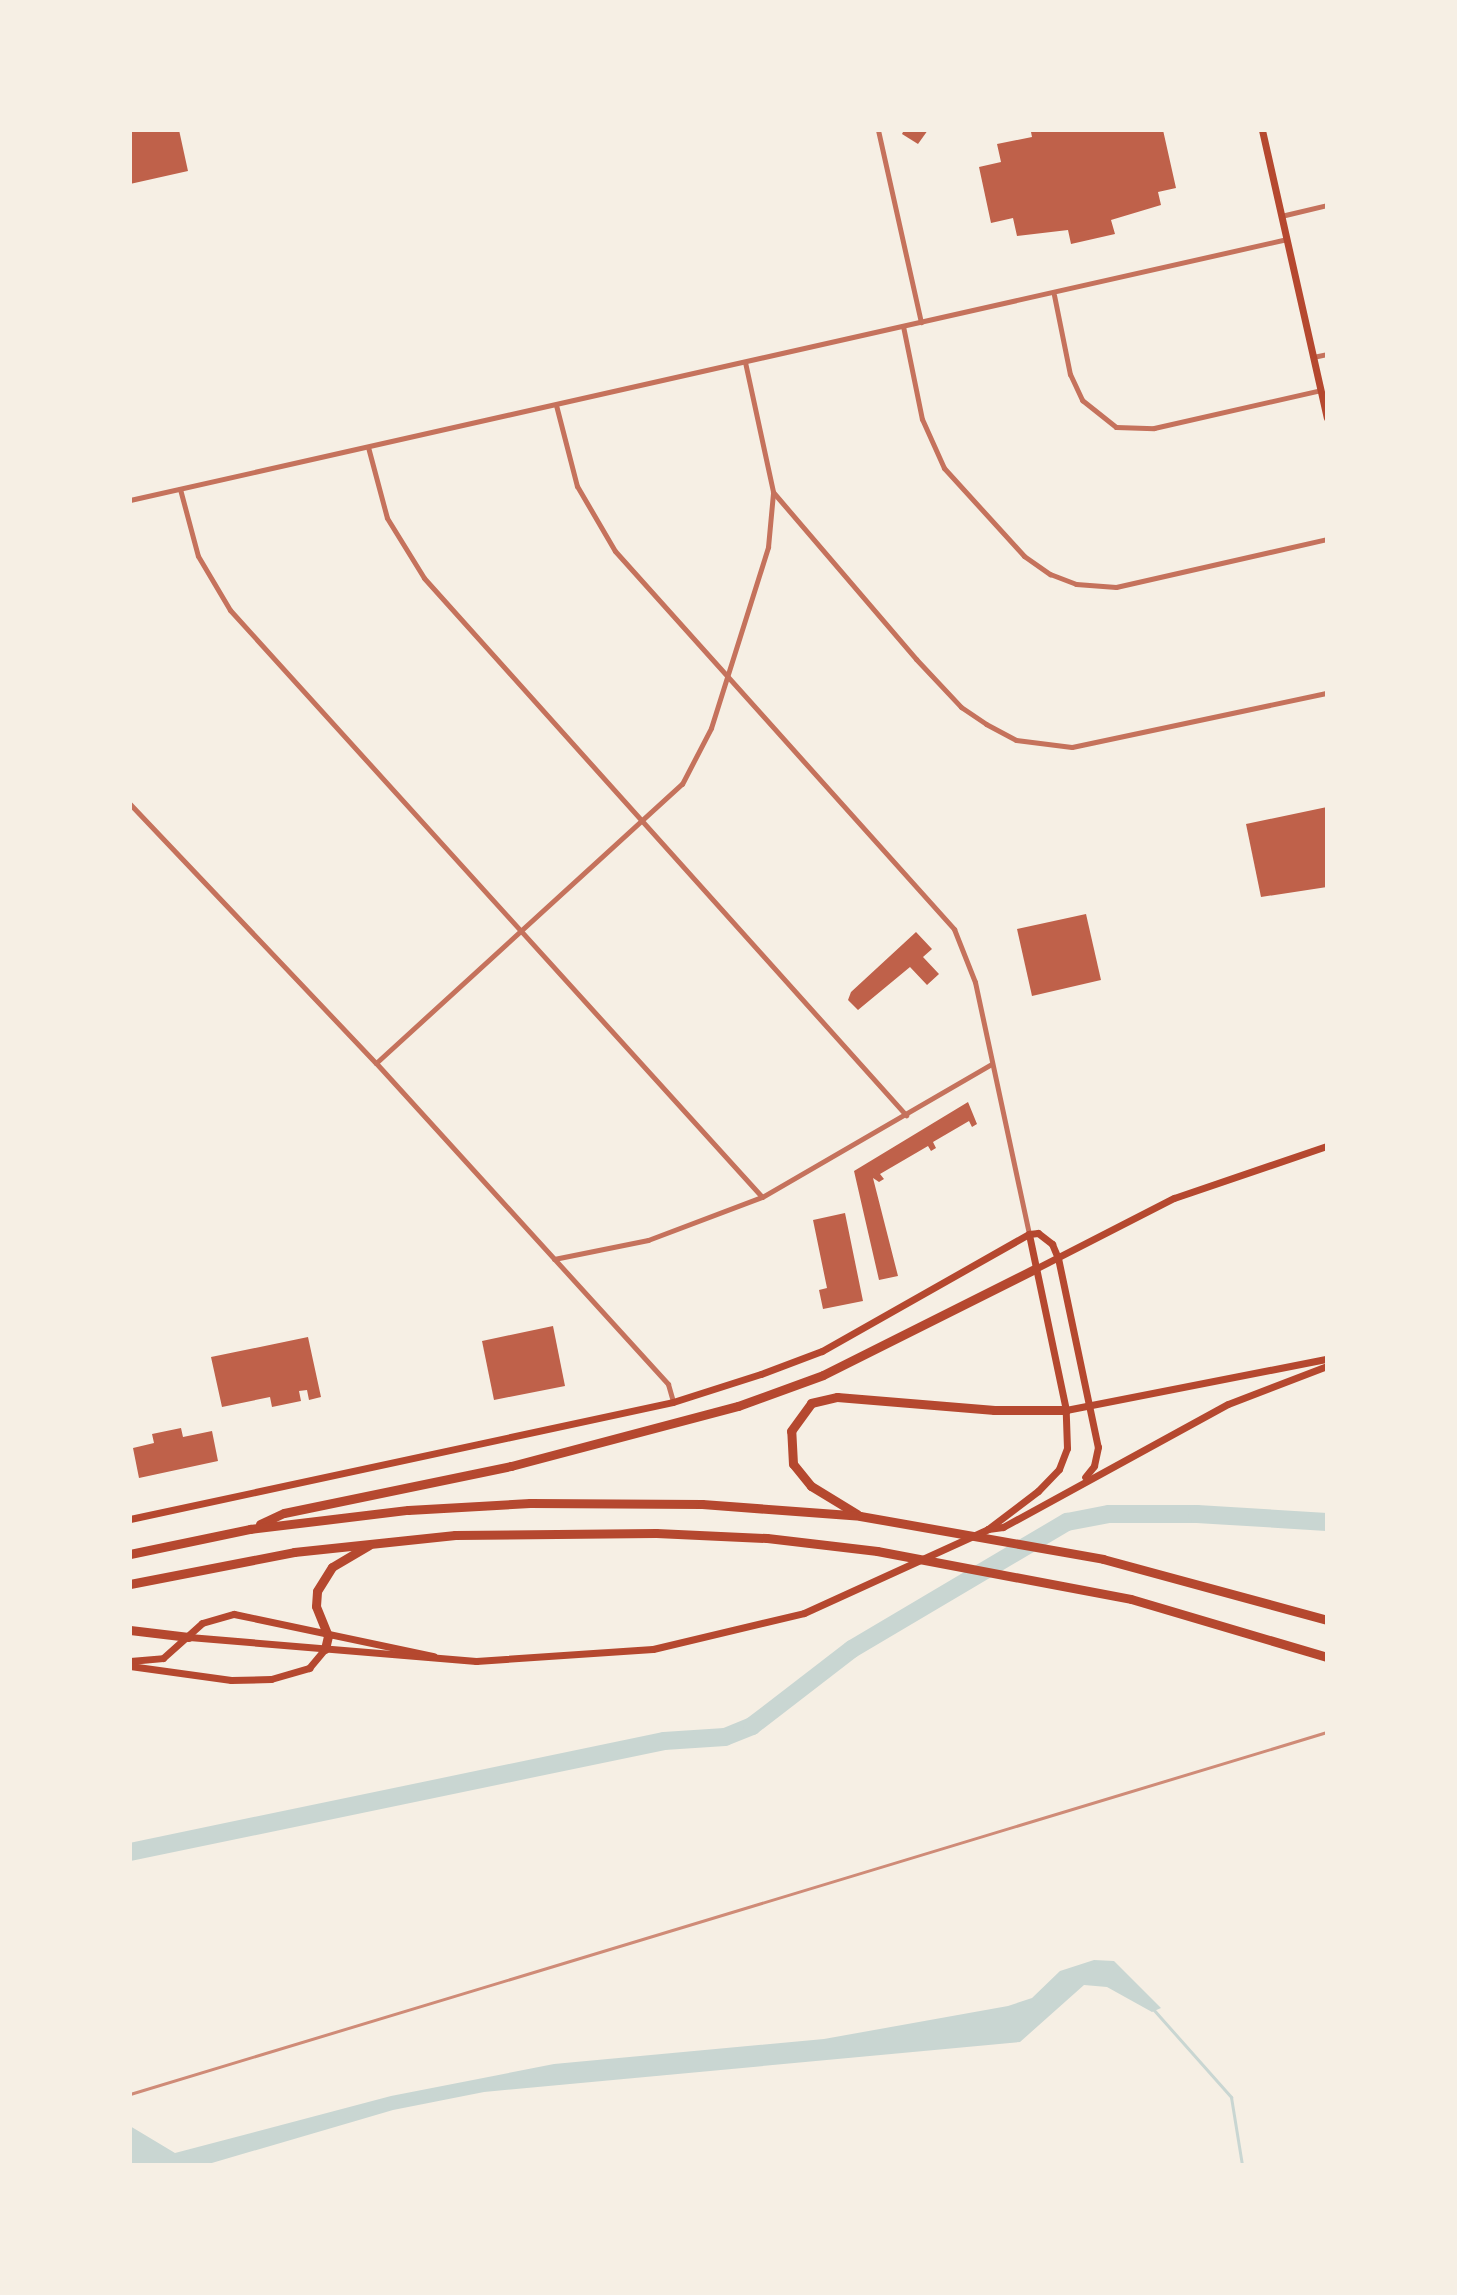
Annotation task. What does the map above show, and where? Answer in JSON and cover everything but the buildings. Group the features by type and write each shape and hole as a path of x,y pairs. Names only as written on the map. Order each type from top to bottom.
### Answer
{"highway":[{"path":"250,1529 284,1513 511,1466 738,1406 823,1375 1035,1269"},
{"path":"860,1516 811,1486 793,1464 791,1431 811,1403 837,1397 994,1410 1066,1410"},
{"path":"130,1554 250,1529 408,1510 530,1503 678,1503 860,1516 920,1525 1177,1576 1327,1620"},
{"path":"130,1584 374,1542 542,1532 656,1533 877,1551 1131,1599 1327,1657"},
{"path":"325,1649 328,1636 316,1606 324,1576 374,1542"},
{"path":"130,1630 189,1637"}],"main road":[{"path":"1262,130 1327,418"},
{"path":"1035,1269 1174,1198 1327,1146"},
{"path":"130,1519 673,1402 822,1351 1029,1234 1038,1233 1052,1244 1058,1258 1091,1405 1098,1456 1082,1480"},
{"path":"189,1637 476,1661 653,1649 804,1613 988,1529 1059,1469 1067,1448 1066,1410 1029,1234"},
{"path":"1066,1410 1327,1359"},
{"path":"988,1529 1003,1527 1082,1480 1228,1404 1327,1366"},
{"path":"130,1664 163,1658 202,1623 234,1614 328,1636 476,1661"},
{"path":"130,1664 231,1680 271,1679 309,1668 325,1649"}],"street":[{"path":"878,130 921,322"},
{"path":"1281,216 1327,205"},
{"path":"130,500 921,322 1054,295 1287,239"},
{"path":"1054,295 1070,374 1082,400 1116,427 1154,428 1321,390"},
{"path":"903,326 922,419 944,468 1024,556 1050,574 1076,584 1116,587 1327,539"},
{"path":"1313,357 1327,354"},
{"path":"376,1063 644,820 699,758 768,547 773,492 745,362"},
{"path":"556,405 577,486 601,532 954,929 975,982 1029,1234"},
{"path":"368,447 387,518 424,578 906,1115"},
{"path":"180,489 198,556 230,610 524,929 762,1197"},
{"path":"773,492 797,525 961,707 1016,740 1072,747 1327,693"},
{"path":"130,804 376,1063 668,1384 673,1402"},
{"path":"553,1259 648,1240 762,1197 991,1064"}],"shaded area":[{"path":"1094,1960 1114,1961 1161,2008 1152,2012 1107,1987 1084,1985 1020,2042 484,2092 393,2110 205,2165 130,2165 130,2126 175,2153 391,2096 554,2064 824,2039 1008,2006 1032,1998 1060,1971"}],"waterway":[{"path":"130,1852 664,1741 725,1737 752,1726 852,1649 1067,1522 1109,1514 1197,1514 1327,1522"},
{"path":"1153,2009 1231,2097 1242,2165"}],"railway":[{"path":"130,2094 1327,1732"}]}
